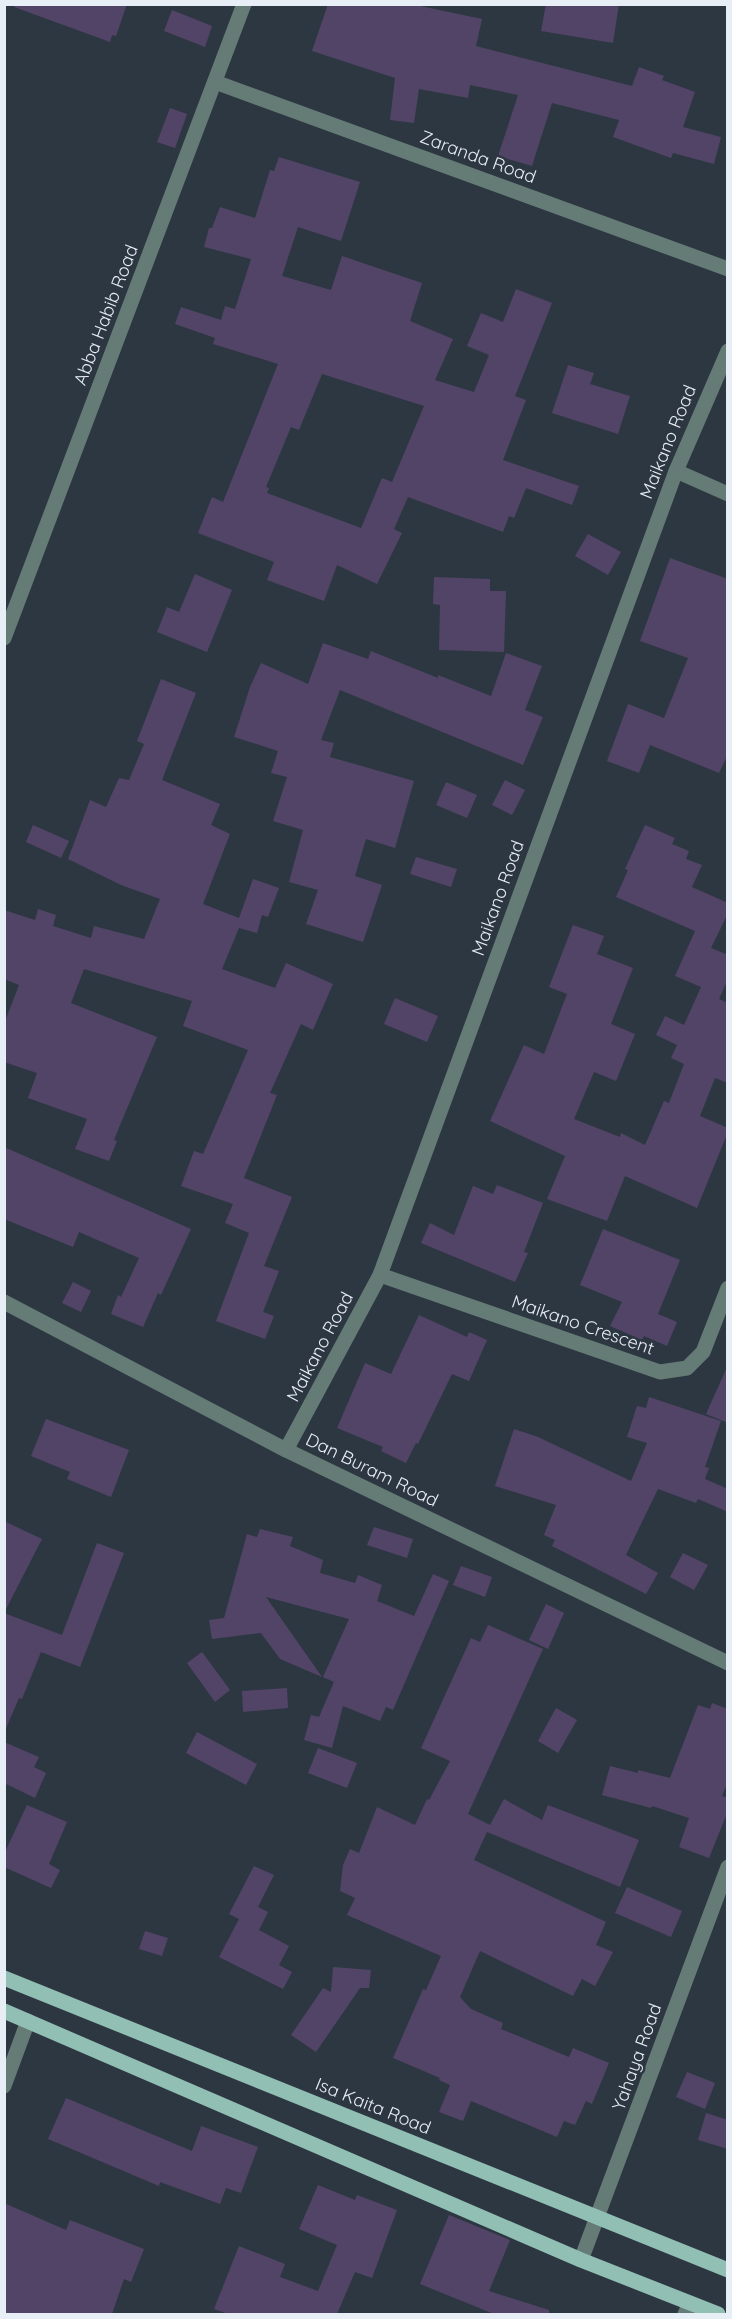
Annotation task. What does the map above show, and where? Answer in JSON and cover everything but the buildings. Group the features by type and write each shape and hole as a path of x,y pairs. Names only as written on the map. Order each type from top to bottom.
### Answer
{"main road":[{"name":"Isa Kaita Road","path":"4,1978 728,2270"},
{"path":"4,2012 580,2260 687,2309 718,2314"}],"street":[{"name":"Abba Habib Road","path":"4,638 244,4"},
{"name":"Zaranda Road","path":"215,82 728,269"},
{"name":"Maikano Road","path":"286,1450 380,1275 676,471 728,351"},
{"path":"676,471 728,494"},
{"name":"Maikano Crescent","path":"380,1275 660,1372 687,1368 703,1352 728,1288"},
{"name":"Dan Buram Road","path":"4,1302 286,1450 728,1663"},
{"name":"Yahaya Road","path":"580,2260 728,1867"},
{"path":"4,2086 28,2021"}]}
